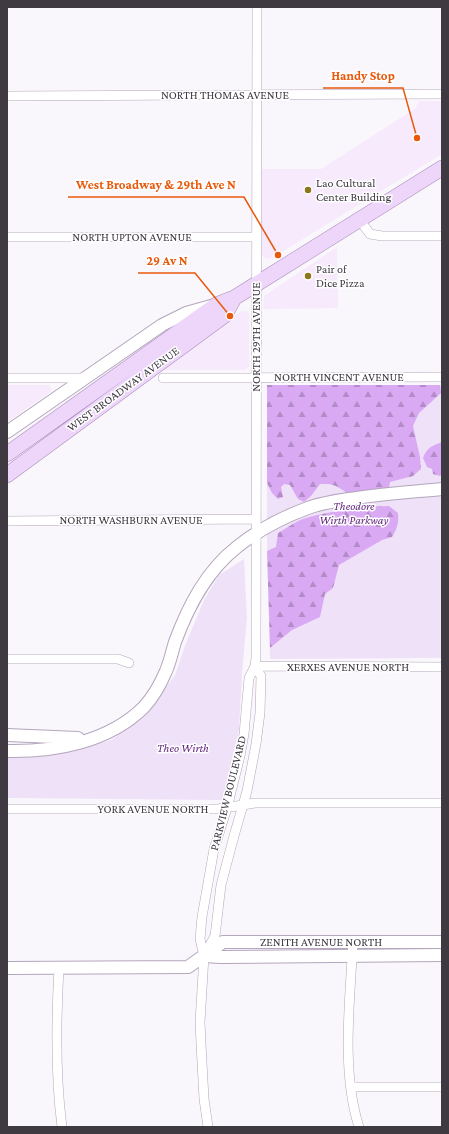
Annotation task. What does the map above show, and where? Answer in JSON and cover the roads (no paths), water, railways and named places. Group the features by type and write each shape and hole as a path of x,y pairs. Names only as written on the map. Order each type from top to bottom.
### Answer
{"main road":[{"name":"WEST BROADWAY AVENUE","path":"7,454 216,305 234,298 442,168"},
{"name":"WEST BROADWAY AVENUE","path":"7,475 225,315 234,298"}],"street":[{"name":"NORTH 29TH AVENUE","path":"255,666 257,7"},
{"name":"NORTH THOMAS AVENUE","path":"7,96 442,94"},
{"path":"359,219 370,234 382,236 442,236"},
{"name":"NORTH UPTON AVENUE","path":"7,237 256,236"},
{"name":"WEST BROADWAY AVENUE","path":"7,432 162,325 186,313 216,305"},
{"name":"NORTH VINCENT AVENUE","path":"164,378 442,377"},
{"path":"7,378 84,378"},
{"path":"7,751 40,751 55,749 93,738 114,729 144,706 156,691 167,670 183,622 193,601 205,582 220,563 236,547 281,519 309,507 337,501 369,496 442,490"},
{"name":"NORTH WASHBURN AVENUE","path":"7,521 255,519"},
{"path":"7,659 118,659 129,664"},
{"name":"XERXES AVENUE NORTH","path":"255,666 442,667"},
{"name":"PARKVIEW BOULEVARD","path":"204,956 215,936 223,880 254,759 260,713 261,676 255,666"},
{"name":"PARKVIEW BOULEVARD","path":"208,1127 204,1099 200,1036 204,956 200,939 202,917 214,849 227,808 244,734 249,678 255,666"},
{"path":"7,735 41,738 93,738"},
{"name":"YORK AVENUE NORTH","path":"7,809 227,808 255,803 442,803"},
{"name":"ZENITH AVENUE NORTH","path":"7,968 188,967 223,942 442,942"},
{"path":"352,942 348,1056 351,1087 359,1127"},
{"name":"ZENITH AVENUE NORTH","path":"204,956 442,955"},
{"path":"59,968 56,1052 58,1099 62,1127"},
{"path":"351,1087 442,1087"}],"place":[{"name":"Handy Stop","path":"417,138"},
{"name":"Lao Cultural Center Building","path":"308,190"},
{"name":"West Broadway & 29th Ave N","path":"278,255"},
{"name":"Pair of Dice Pizza","path":"308,276"},
{"name":"29 Av N","path":"230,316"}],"park label":[{"name":"Theodore Wirth Parkway","path":"354,513"},
{"name":"Theo Wirth","path":"183,748"}]}
